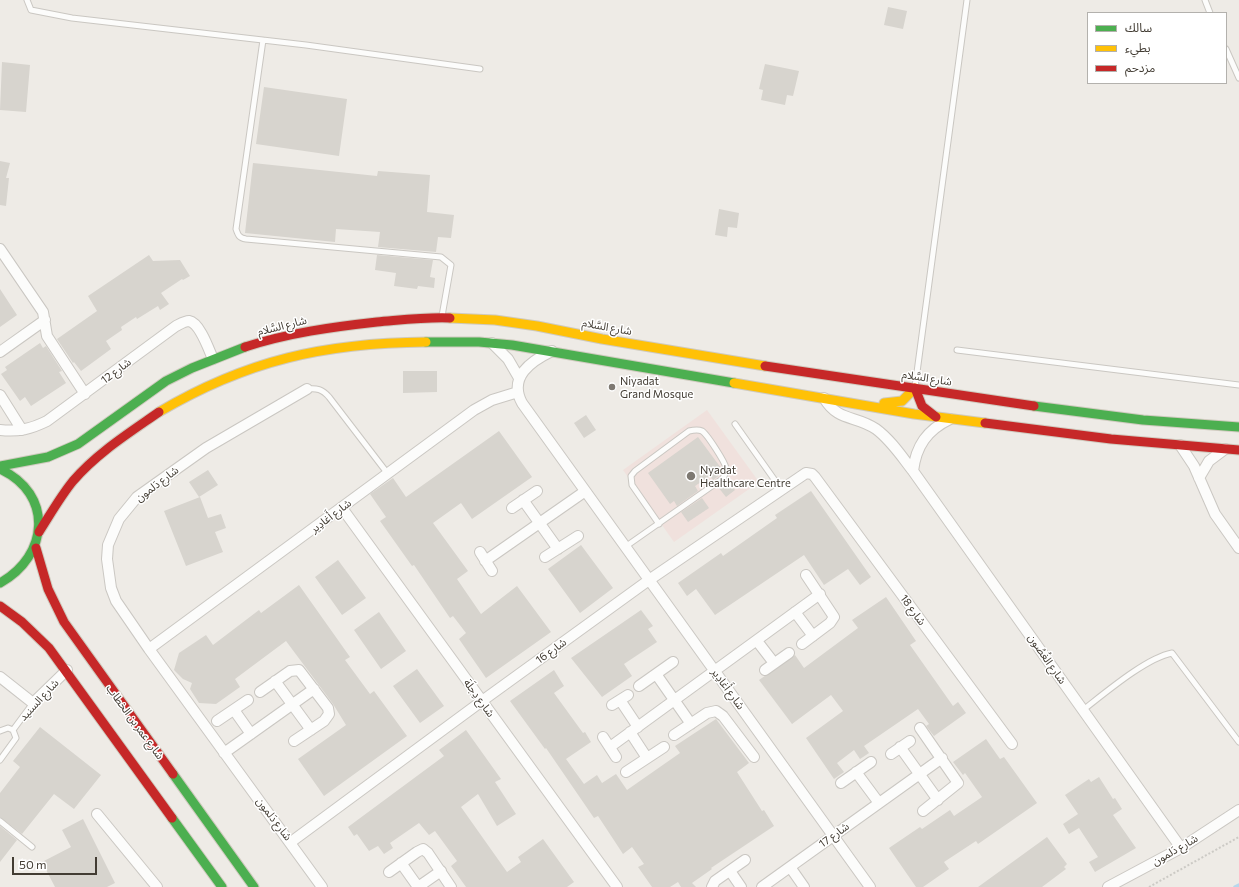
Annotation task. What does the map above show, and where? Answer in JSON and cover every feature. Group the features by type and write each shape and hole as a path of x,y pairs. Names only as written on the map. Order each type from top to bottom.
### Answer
{"street":[{"path":"0,249 43,312 47,336 85,394"},
{"name":"شارع السَّلام","path":"0,467 48,457 78,444 166,381 213,359 270,339 328,327 390,320 441,317 495,320 537,326 602,339 795,371 1143,420 1239,427"},
{"path":"0,352 45,320"},
{"name":"شارع 12","path":"0,430 22,430 35,427 47,421 176,326 185,322 194,324 200,331 213,359"},
{"path":"39,532 64,493 92,462 151,416 176,400 202,387 274,359 325,349 393,342 492,343 553,351 936,418 1104,438 1239,450"},
{"path":"492,343 508,359 519,378 529,364 553,351"},
{"name":"شارع أَغادِير","path":"519,378 518,392 525,408 584,492 870,887"},
{"path":"868,406 877,403 900,403 907,400 915,388"},
{"path":"915,388 922,406 936,418"},
{"name":"شارع دَلمون","path":"307,389 206,448 137,497 119,519 108,545 107,560 109,581 116,601 148,649 291,842 322,887"},
{"name":"شارع أَغادِير","path":"148,649 483,404 518,392"},
{"path":"0,395 22,430"},
{"name":"شارع الغُصُون","path":"824,398 833,411 875,429 890,443 913,471 1181,848"},
{"path":"913,471 915,458 920,445 928,434 938,425 950,419"},
{"path":"1180,445 1199,478 1215,514 1239,548"},
{"path":"1199,478 1209,461 1225,449"},
{"path":"0,467 15,476 29,491 38,511 39,532 36,548 26,565 11,578 0,583"},
{"name":"شارع 16","path":"291,842 649,580 806,473 812,474 815,477"},
{"name":"شارع 18","path":"815,477 1012,744"},
{"path":"512,508 537,491"},
{"path":"492,571 482,556 540,523 584,492"},
{"path":"524,500 558,548"},
{"name":"شارع دِجلَة","path":"342,508 617,887"},
{"path":"545,557 578,536"},
{"name":"شارع عمر بن الخطاب","path":"36,548 48,589 64,622 254,887"},
{"path":"802,644 830,623 834,617 806,575"},
{"path":"610,747 820,594"},
{"path":"0,606 38,635 67,670 222,887"},
{"path":"795,612 813,636"},
{"path":"756,641 774,664"},
{"path":"765,670 789,653"},
{"path":"639,686 673,662"},
{"path":"260,692 290,671 296,669 302,672 328,708 329,714 324,721 294,741"},
{"name":"شارع السنيد","path":"33,703 67,670"},
{"path":"656,674 691,724"},
{"path":"0,678 33,703"},
{"path":"275,681 311,730"},
{"path":"224,753 314,689"},
{"path":"217,721 248,700"},
{"path":"620,700 647,758"},
{"path":"234,710 251,734"},
{"path":"674,735 711,711 720,713 754,757"},
{"path":"920,728 958,783 924,811"},
{"path":"603,737 616,757"},
{"path":"891,754 910,741"},
{"path":"626,772 664,746"},
{"path":"900,748 938,800"},
{"name":"شارع 17","path":"762,887 942,758"},
{"path":"841,783 871,762"},
{"path":"856,772 879,803"},
{"name":"شارع دَلمون","path":"1108,887 1181,848 1239,810"},
{"path":"98,814 157,887"},
{"path":"388,872 423,849 441,871 451,887"},
{"path":"712,887 715,881 745,860"},
{"path":"401,863 418,887 441,871"},
{"path":"790,867 804,887"},
{"path":"730,871 741,887"}],"lane":[{"path":"27,0 31,10 72,18 263,40 480,69"},
{"path":"915,388 967,0"},
{"path":"1205,0 1210,12"},
{"path":"263,40 236,228 240,238 441,257 451,265 441,317"},
{"path":"1227,51 1239,78"},
{"path":"957,350 1239,385"},
{"name":"شارع دَلمون","path":"307,389 316,388 323,391 329,397 388,474"},
{"path":"735,424 781,489"},
{"path":"625,547 659,524 724,477 726,470 724,462 702,432 696,430 689,431 630,476 632,485 659,524"},
{"path":"1083,710 1142,667 1165,654 1172,653 1239,742"},
{"name":"شارع السنيد","path":"13,730 33,703"},
{"name":"شارع السنيد","path":"0,731 8,728 13,730"},
{"name":"شارع السنيد","path":"0,760 16,738 13,730"},
{"path":"0,821 32,847"}],"path":[{"path":"1149,887 1239,837"}],"shaded area":[{"name":"Nyadat Healthcare Centre","path":"707,410 759,482 674,542 623,470"}],"building":[{"path":"888,7 907,11 903,29 884,25"},
{"path":"2,62 30,65 26,112 0,110"},
{"path":"765,64 799,71 793,96 787,95 785,105 761,100 763,90 759,89"},
{"path":"264,87 347,99 339,156 256,144"},
{"path":"0,161 10,163 6,178 9,178 6,206 0,205"},
{"path":"253,163 377,176 378,171 430,175 427,212 454,215 451,238 438,237 436,252 378,247 380,232 336,229 335,242 245,233"},
{"path":"719,209 739,213 737,228 728,227 727,237 715,235"},
{"path":"149,255 153,261 180,260 190,276 183,280 182,279 161,293 169,304 160,310 158,306 137,319 136,317 121,327 122,330 106,341 111,349 81,371 74,362 73,363 57,339 97,311 88,296"},
{"path":"377,255 433,260 430,277 435,278 434,288 418,286 417,289 394,286 396,273 375,270"},
{"path":"0,289 17,315 0,327"},
{"path":"40,343 43,348 46,346 62,371 59,372 66,383 31,406 25,397 20,401 1,374 7,370 5,367"},
{"path":"403,371 437,371 437,392 403,393"},
{"path":"586,415 596,430 584,438 574,423"},
{"path":"499,431 532,477 472,519 461,503 433,523 468,571 457,579 481,614 517,586 551,632 486,678 459,639 466,633 453,616 450,618 414,565 412,566 380,521 386,517 370,494 393,478 406,497"},
{"path":"698,437 721,468 721,474 713,480 710,476 695,486 698,491 677,506 674,501 670,504 648,473"},
{"path":"208,470 218,485 199,497 189,482"},
{"path":"727,479 735,490 726,497 718,487"},
{"path":"811,491 871,577 860,585 848,569 824,585 804,555 715,615 696,589 687,596 678,583 721,553 723,556 777,518 775,515"},
{"path":"200,497 208,518 221,514 226,528 215,532 223,552 186,566 164,511"},
{"path":"702,498 709,508 688,522 681,512"},
{"path":"581,545 613,588 580,613 548,569"},
{"path":"338,560 366,598 342,615 315,577"},
{"path":"299,585 350,657 345,660 370,694 374,691 407,736 324,796 298,759 346,725 333,704 286,641 235,679 240,687 216,704 199,703 190,689 192,683 183,679 174,670 179,653 206,635 213,645 259,610 261,613"},
{"path":"886,597 916,641 910,645 953,706 958,702 966,713 934,736 926,726 929,724 918,709 864,746 869,753 860,759 854,750 837,763 844,772 834,779 806,738 843,711 831,695 792,724 759,680 795,655 804,668 858,628 852,620"},
{"path":"641,610 653,626 648,629 657,642 624,664 632,676 602,697 571,658"},
{"path":"379,612 406,651 381,669 354,630"},
{"path":"417,669 444,706 420,723 393,686"},
{"path":"554,670 564,686 554,693 583,733 585,732 591,742 566,759 584,784 597,775 602,783 616,774 627,790 680,753 675,746 716,719 749,763 737,772 762,811 764,810 774,826 711,868 712,869 692,883 696,887 681,887 678,882 670,887 652,887 638,867 644,864 632,847 623,854 598,816 594,818 546,748 545,749 510,701"},
{"path":"40,727 101,775 74,809 54,794 22,834 0,817 0,793 20,767 13,761"},
{"path":"466,730 501,779 495,782 516,814 497,826 478,794 461,807 507,872 521,862 518,857 543,839 574,882 567,887 466,887 451,866 457,861 435,831 429,835 419,823 390,843 393,848 384,854 378,846 369,851 357,834 354,836 348,827 444,756 439,750"},
{"path":"986,739 1000,759 1004,757 1037,803 978,844 976,841 944,862 949,869 923,887 916,887 889,848 920,827 922,829 950,810 954,816 982,797 965,773 963,775 953,762"},
{"path":"1099,777 1113,799 1115,798 1122,809 1113,815 1136,848 1095,872 1089,862 1098,857 1079,828 1069,834 1063,824 1078,814 1065,795 1089,779 1091,782"},
{"path":"83,819 115,883 107,887 55,887 42,862 71,847 62,830"},
{"path":"0,826 17,840 0,862"},
{"path":"1047,837 1067,864 1064,867 1066,869 1042,887 978,887"}],"waterway":[{"path":"1235,887 1239,885"}],"traffic: fast":[{"path":"426,342 479,342 512,345 734,383"},
{"path":"0,466 48,457 78,444 166,381 192,368 245,347"},
{"path":"1034,406 1143,420 1239,427"},
{"path":"0,469 18,480 30,494 37,509 39,525 36,542 28,557 16,571 0,583"},
{"path":"173,774 254,887"},
{"path":"172,818 222,887"}],"traffic: slow":[{"path":"450,318 495,320 537,326 602,339 765,366"},
{"path":"159,412 224,379 256,367 288,358 354,346 426,342"},
{"path":"734,383 914,414 985,423"},
{"path":"884,403 902,401 915,388"}],"traffic: jam":[{"path":"245,347 294,334 343,326 414,319 450,318"},
{"path":"765,366 1034,406"},
{"path":"915,388 922,406 936,417"},
{"path":"39,532 64,493 82,471 114,444 159,412"},
{"path":"985,423 1111,439 1239,450"},
{"path":"36,548 48,589 64,622 173,774"},
{"path":"0,606 22,622 49,648 172,818"}],"place":[{"name":"Niyadat Grand Mosque","path":"612,387"},
{"name":"Nyadat Healthcare Centre","path":"691,476"}]}
